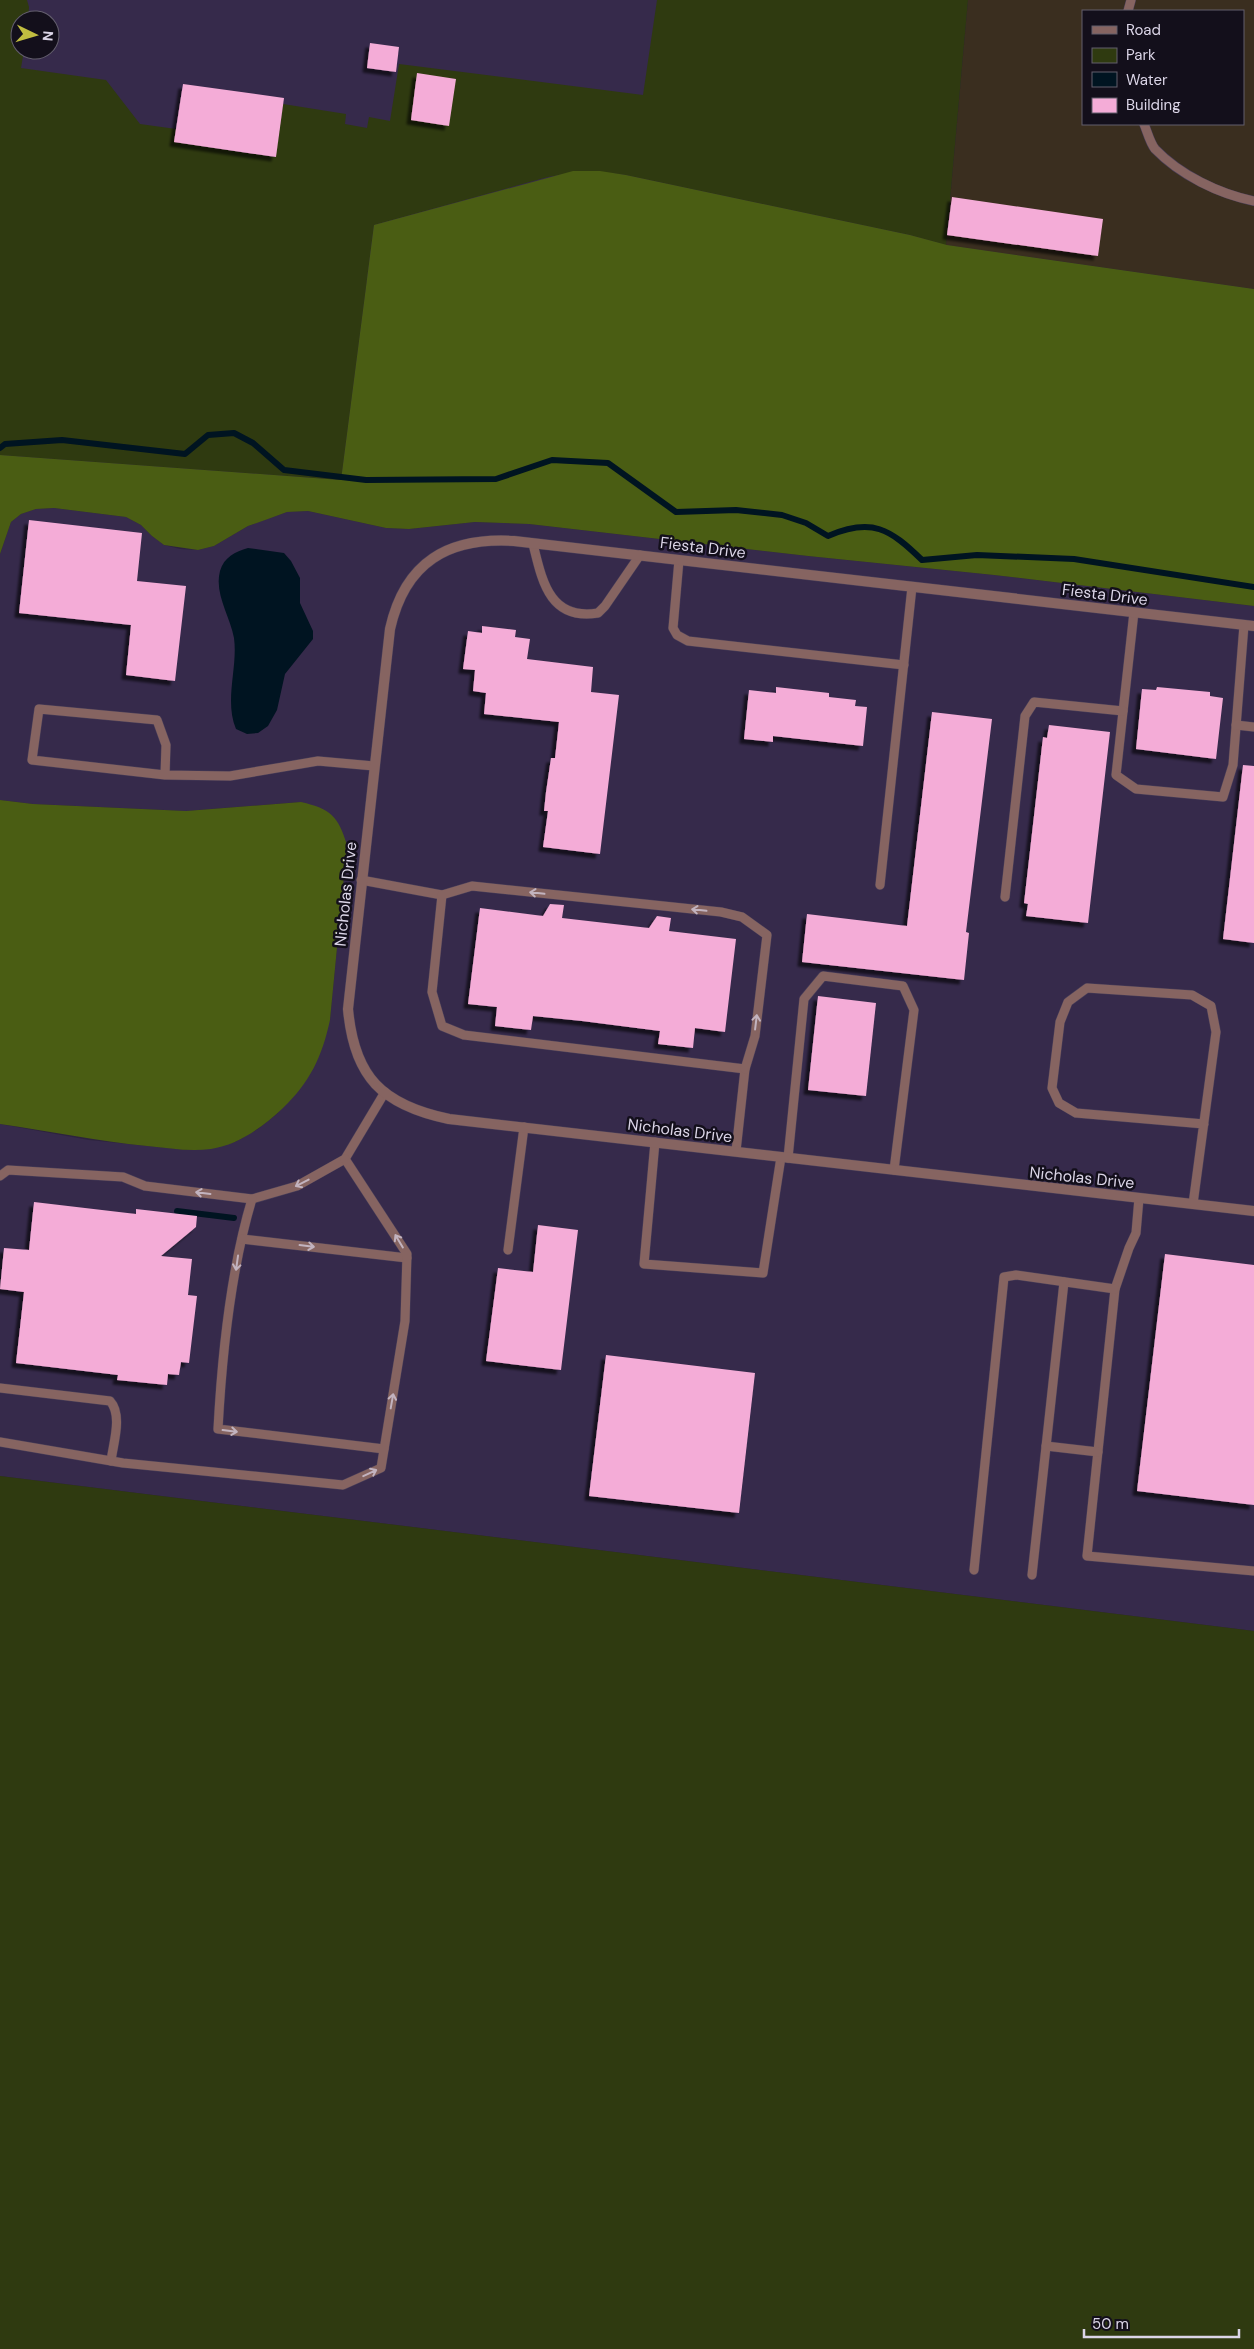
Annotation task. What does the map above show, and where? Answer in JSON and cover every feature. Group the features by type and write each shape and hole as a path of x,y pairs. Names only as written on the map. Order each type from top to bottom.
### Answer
{"street":[{"name":"Fiesta Drive","path":"367,826 390,629 395,606 407,584 441,552 466,544 491,540 640,555 1249,626"},
{"name":"Nicholas Drive","path":"367,826 349,994 350,1032 356,1054 372,1082 399,1104 422,1114 449,1119 1254,1211"}],"lane":[{"path":"1144,125 1154,148 1188,175 1231,196 1254,201"},
{"path":"533,544 542,582 553,599 564,609 578,614 598,613 605,606 640,555"},
{"path":"679,560 673,628 677,634 688,641 904,664"},
{"path":"880,885 912,587"},
{"path":"1134,612 1116,775 1136,789 1223,797 1233,765 1236,725 1249,626"},
{"path":"1005,897 1025,716 1034,702 1123,711"},
{"path":"165,775 166,745 157,720 38,709 32,760 165,775 230,776 318,762 374,766"},
{"path":"1236,725 1254,727"},
{"path":"361,880 442,895 472,886 721,912 742,917 767,935 755,1036 745,1069 736,1152"},
{"path":"442,895 432,992 442,1026 464,1035 745,1069"},
{"path":"656,1142 644,1264 763,1273 784,1157 804,1000 823,976 903,986 914,1010 894,1170"},
{"path":"1193,1204 1204,1124 1216,1032 1211,1006 1192,994 1086,988 1068,1002 1060,1022 1052,1088 1059,1103 1076,1113 1204,1124"},
{"path":"0,1176 8,1170 123,1177 145,1186 252,1199 297,1186 345,1159 384,1092"},
{"path":"508,1250 524,1127"},
{"path":"0,1442 111,1461 343,1485 381,1468 405,1322 407,1254 345,1159"},
{"path":"1140,1198 1136,1233 1115,1289 1087,1556 1254,1571"},
{"path":"252,1199 242,1238 221,1378 218,1429 384,1449"},
{"path":"242,1238 407,1258"},
{"path":"974,1570 1004,1277 1016,1275 1115,1289"},
{"path":"1032,1575 1064,1282"},
{"path":"0,1388 110,1401 115,1406 117,1415 111,1461"},
{"path":"1046,1446 1098,1452"}],"shaded area":[{"path":"0,0 960,0 0,455"},
{"path":"968,0 1254,0 1254,289 946,245"},
{"path":"54,508 126,517 141,525 164,545 180,549 198,550 214,546 248,526 287,512 308,511 386,528 409,529 475,522 529,524 994,575 1254,606 1254,1631 0,1476 0,1124 89,1140 187,1150 235,1142 258,1129 278,1113 330,1020 347,845 301,802 186,811 33,804 0,800 0,554 11,522 21,514 36,509"}],"green space":[{"path":"0,0 27,0 29,10 10,10 10,60 22,60 21,68 106,80 140,124 176,129 175,142 275,157 283,104 346,114 345,124 367,128 369,117 390,121 399,64 643,95 657,0 968,0 946,245 910,235 626,175 587,172 548,177 374,225 341,480 0,455"},
{"path":"573,171 600,171 626,175 910,235 947,245 1254,289 1254,606 994,575 529,524 475,522 409,529 386,528 308,511 287,512 248,526 214,546 198,550 164,545 141,525 126,517 54,508 36,509 21,514 11,522 0,554 0,455 341,480 374,225"},
{"path":"0,800 33,804 186,811 301,802 320,808 332,815 340,827 347,845 330,1020 323,1046 314,1068 301,1088 275,1115 250,1134 231,1144 211,1149 195,1150 171,1149 110,1141 0,1124"},
{"path":"0,1476 1254,1631 1254,2349 0,2349"}],"water":[{"path":"248,548 284,553 291,561 300,578 300,603 313,631 313,639 285,674 277,710 268,726 258,733 247,734 236,729 231,707 234,638 221,597 219,580 224,562 234,553"}],"building":[{"path":"370,43 399,47 396,72 367,68"},
{"path":"417,73 456,79 449,126 411,120"},
{"path":"183,84 284,98 276,157 174,142"},
{"path":"952,197 1103,219 1098,256 947,235"},
{"path":"29,520 142,533 137,581 186,586 175,681 126,675 131,625 19,613"},
{"path":"482,626 516,630 515,637 530,639 527,659 593,667 591,692 619,695 600,854 543,847 548,811 544,811 546,792 551,758 555,758 559,722 484,714 486,693 473,691 475,670 463,669 468,631 482,633"},
{"path":"776,687 829,693 829,697 856,700 855,706 867,707 863,746 773,736 773,742 744,739 749,690 776,693"},
{"path":"1157,687 1210,692 1210,696 1223,698 1216,759 1136,749 1142,689 1156,690"},
{"path":"932,712 992,719 966,932 969,933 964,980 802,962 807,914 907,926"},
{"path":"1049,725 1110,732 1088,923 1026,916 1028,904 1024,903 1043,737 1047,738"},
{"path":"1243,765 1254,766 1254,943 1223,939"},
{"path":"550,904 564,905 562,918 649,928 657,916 671,918 669,931 736,939 725,1032 695,1028 693,1048 658,1044 660,1031 582,1021 533,1016 531,1030 495,1026 497,1007 468,1004 480,908 543,916"},
{"path":"818,996 876,1003 866,1096 808,1090"},
{"path":"34,1202 136,1214 136,1209 197,1216 196,1227 161,1256 192,1259 188,1295 197,1296 189,1363 181,1362 179,1375 168,1374 167,1385 117,1380 118,1375 16,1363 24,1292 0,1289 4,1248 29,1250"},
{"path":"538,1225 578,1230 561,1370 486,1361 498,1268 533,1272"},
{"path":"1165,1254 1254,1265 1254,1505 1137,1491"},
{"path":"606,1355 755,1373 739,1513 589,1496"}],"waterway":[{"path":"0,448 5,444 62,440 185,454 208,435 234,433 253,443 284,470 366,480 496,479 552,460 608,463 676,512 736,510 782,515 806,523 828,536 857,527 880,529 900,540 922,560 977,555 1074,559 1254,587"},
{"path":"177,1211 234,1218"}]}
